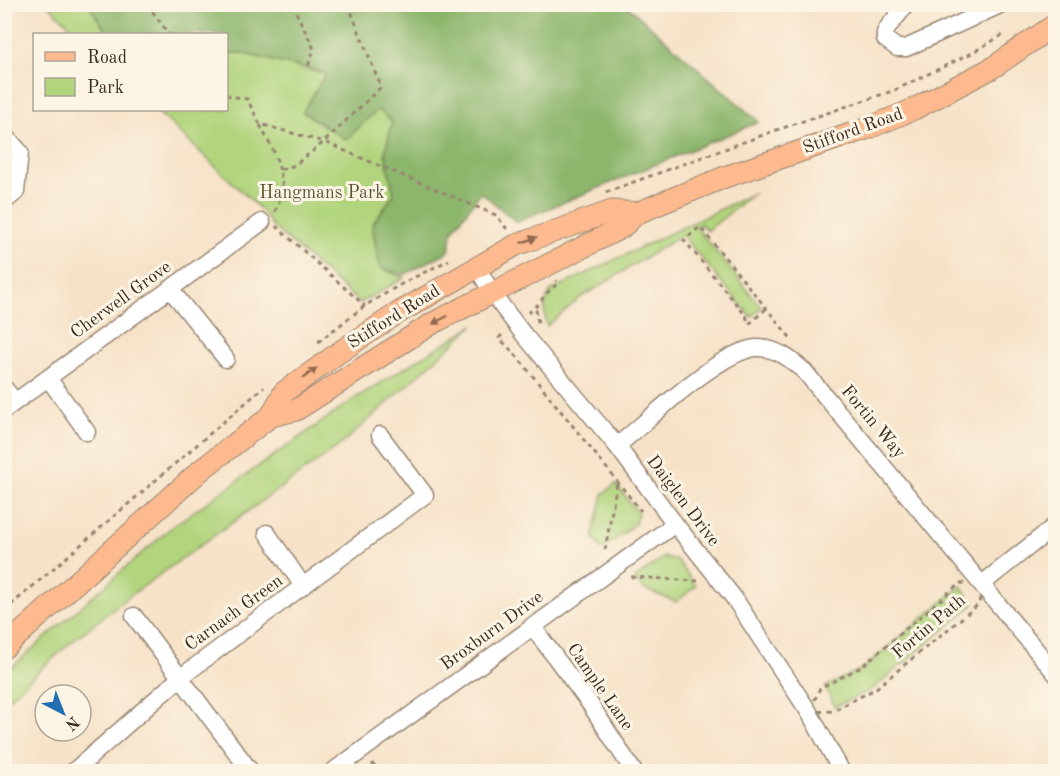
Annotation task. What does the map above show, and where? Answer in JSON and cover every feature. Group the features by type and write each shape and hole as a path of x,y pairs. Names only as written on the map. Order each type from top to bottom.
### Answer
{"main road":[{"name":"Stifford Road","path":"271,416 296,410 433,323 621,228 637,213 725,177 871,127 914,109 992,68 1056,24"},
{"name":"Stifford Road","path":"4,648 201,470 271,416 285,392 344,349 398,313 516,245 612,211 637,213"}],"street":[{"path":"907,4 885,33 885,39 897,48 906,48 1002,4"},
{"path":"4,134 20,152 10,197"},
{"name":"Cherwell Grove","path":"8,400 48,378 262,222"},
{"name":"Daiglen Drive","path":"477,267 492,293 524,335 617,446 734,598 809,712 842,771"},
{"path":"170,289 226,360"},
{"name":"Fortin Way","path":"617,446 717,364 736,353 758,348 786,356 805,372 1056,674"},
{"path":"48,378 87,432"},
{"name":"Carnach Green","path":"73,771 181,677 425,495 380,435"},
{"name":"Broxburn Drive","path":"332,771 675,524"},
{"path":"982,584 1056,525"},
{"path":"267,533 303,586"},
{"path":"134,616 251,771"},
{"name":"Cample Lane","path":"532,626 590,704 634,771"}],"path":[{"path":"147,4 168,33"},
{"path":"292,4 314,49 307,69"},
{"path":"280,170 295,165 324,142 381,87 348,4"},
{"path":"605,192 895,90 970,54 1007,33"},
{"path":"228,95 247,99 274,152 283,191 270,220 365,306"},
{"path":"260,124 324,142 496,215 509,232"},
{"path":"766,309 749,324 746,316 684,240 700,227 794,342 786,356"},
{"path":"528,314 558,284"},
{"path":"536,308 537,322 542,332"},
{"path":"499,338 515,354 641,511"},
{"path":"605,550 617,482"},
{"path":"630,577 698,581"},
{"name":"Fortin Path","path":"960,583 982,584 979,604 875,689 833,711 809,712 820,688 861,667 960,583"},
{"path":"371,762 378,771"}],"green space":[{"path":"48,5 89,5 107,33 78,33"},
{"path":"89,5 626,5 759,122 516,222 481,192 453,230 449,251 404,275 380,268 372,225 394,194 385,153 392,122 378,109 346,140 303,112 326,73 241,53 228,53 228,33 107,33"},
{"name":"Hangmans Park","path":"228,53 241,53 326,74 304,112 378,109 392,122 385,153 394,194 372,225 380,268 404,278 360,303 274,228 261,210 157,111 228,111"},
{"path":"754,193 707,231 701,224 696,227 762,308 751,317 682,235 580,298 547,326 545,307 552,290"},
{"path":"474,325 343,443 123,601 70,643 5,702 5,673 173,526 356,398"},
{"path":"616,484 638,513 635,524 602,550 593,537 603,494"},
{"path":"664,557 677,560 696,586 676,602 644,589 634,579"},
{"path":"961,586 974,604 873,689 835,707 825,687 862,669"}]}
